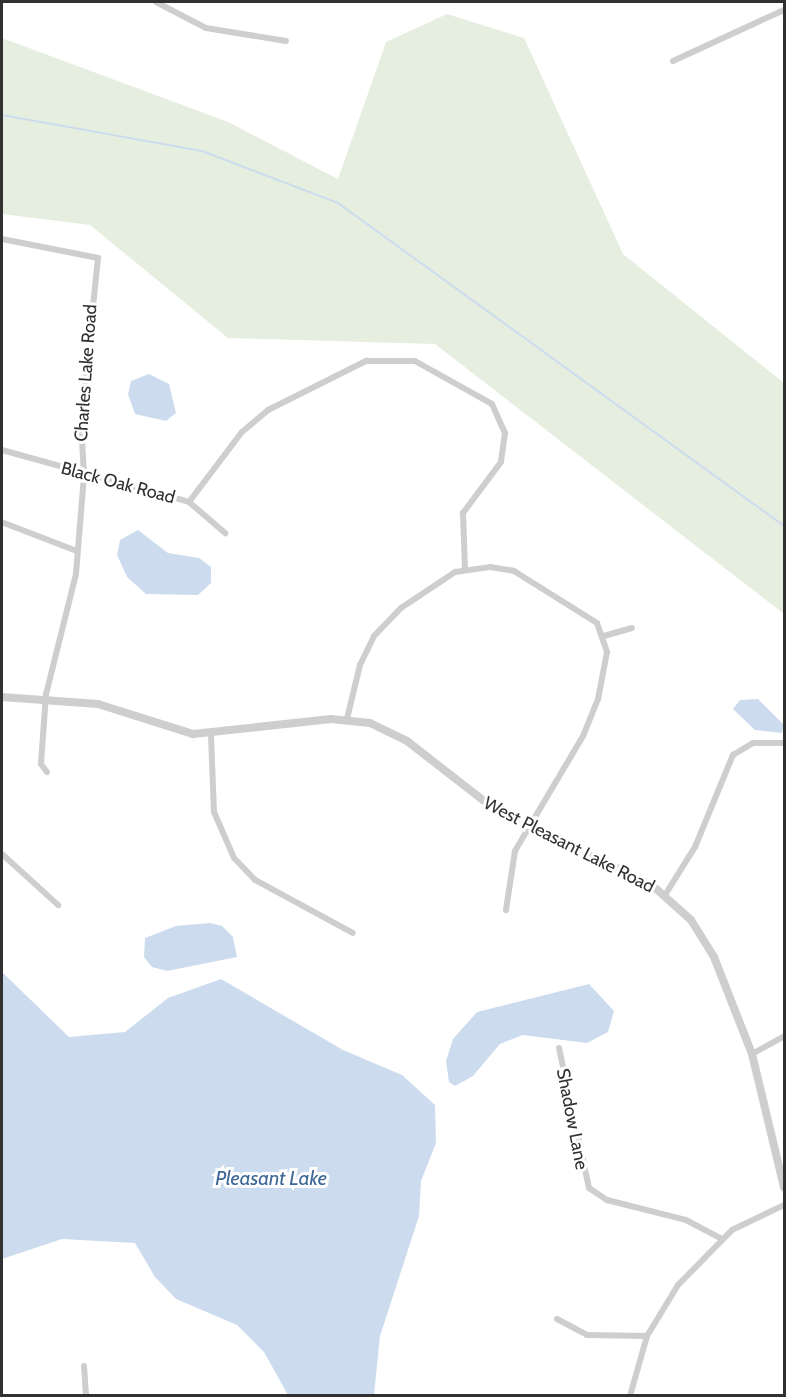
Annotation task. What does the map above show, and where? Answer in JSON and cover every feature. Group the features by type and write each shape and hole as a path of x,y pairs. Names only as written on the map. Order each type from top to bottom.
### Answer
{"street":[{"path":"156,2 206,28 286,41"},
{"path":"673,61 784,10"},
{"name":"Charles Lake Road","path":"2,239 98,258 81,422 84,476 73,593 45,700 41,764 47,772"},
{"name":"Black Oak Road","path":"2,450 84,476 141,485 189,502 242,432 268,410 366,361 415,361 492,404 505,432 501,462 460,522 465,569"},
{"path":"189,502 225,533"},
{"path":"4,524 77,551"},
{"path":"347,719 360,665 384,624 433,584 465,569 490,567 523,575 588,614 604,636 606,658 591,718 528,827 511,863 506,910"},
{"path":"604,636 632,628"},
{"name":"West Pleasant Lake Road","path":"2,697 98,704 162,727 211,735 347,719 397,734 472,794 528,827 665,895 708,945 752,1054 784,1187"},
{"path":"211,735 214,812 234,858 255,880 353,933"},
{"path":"665,895 695,846 734,755 753,743 784,743"},
{"path":"2,854 58,905"},
{"path":"752,1054 784,1036"},
{"name":"Shadow Lane","path":"559,1048 589,1188 608,1200 686,1220 722,1239"},
{"path":"630,1395 647,1336 678,1285 722,1239 784,1204"},
{"path":"557,1318 587,1335 647,1336"},
{"path":"84,1366 86,1395"}],"shaded area":[{"path":"447,14 524,38 623,254 784,383 784,614 435,344 228,338 90,225 2,214 2,38 228,122 338,179 386,42"}],"water":[{"path":"149,374 169,384 176,413 166,421 135,414 128,394 131,381"},
{"path":"138,530 168,553 199,558 211,567 211,583 198,595 146,594 127,577 117,555 120,540"},
{"path":"758,699 784,725 782,733 755,730 733,709 740,700"},
{"path":"210,923 222,926 233,937 237,957 167,971 152,967 144,957 145,938 176,926"},
{"name":"Pleasant Lake","path":"2,972 69,1037 125,1032 168,998 221,979 343,1050 402,1075 435,1105 436,1143 421,1181 419,1216 380,1336 374,1395 288,1395 264,1352 237,1325 176,1299 155,1277 135,1243 62,1239 2,1259"},
{"path":"589,984 614,1011 608,1032 587,1043 523,1035 500,1044 473,1076 455,1086 449,1082 446,1061 453,1039 477,1012"}],"waterway":[{"path":"2,115 202,151 338,203 784,526"}]}
